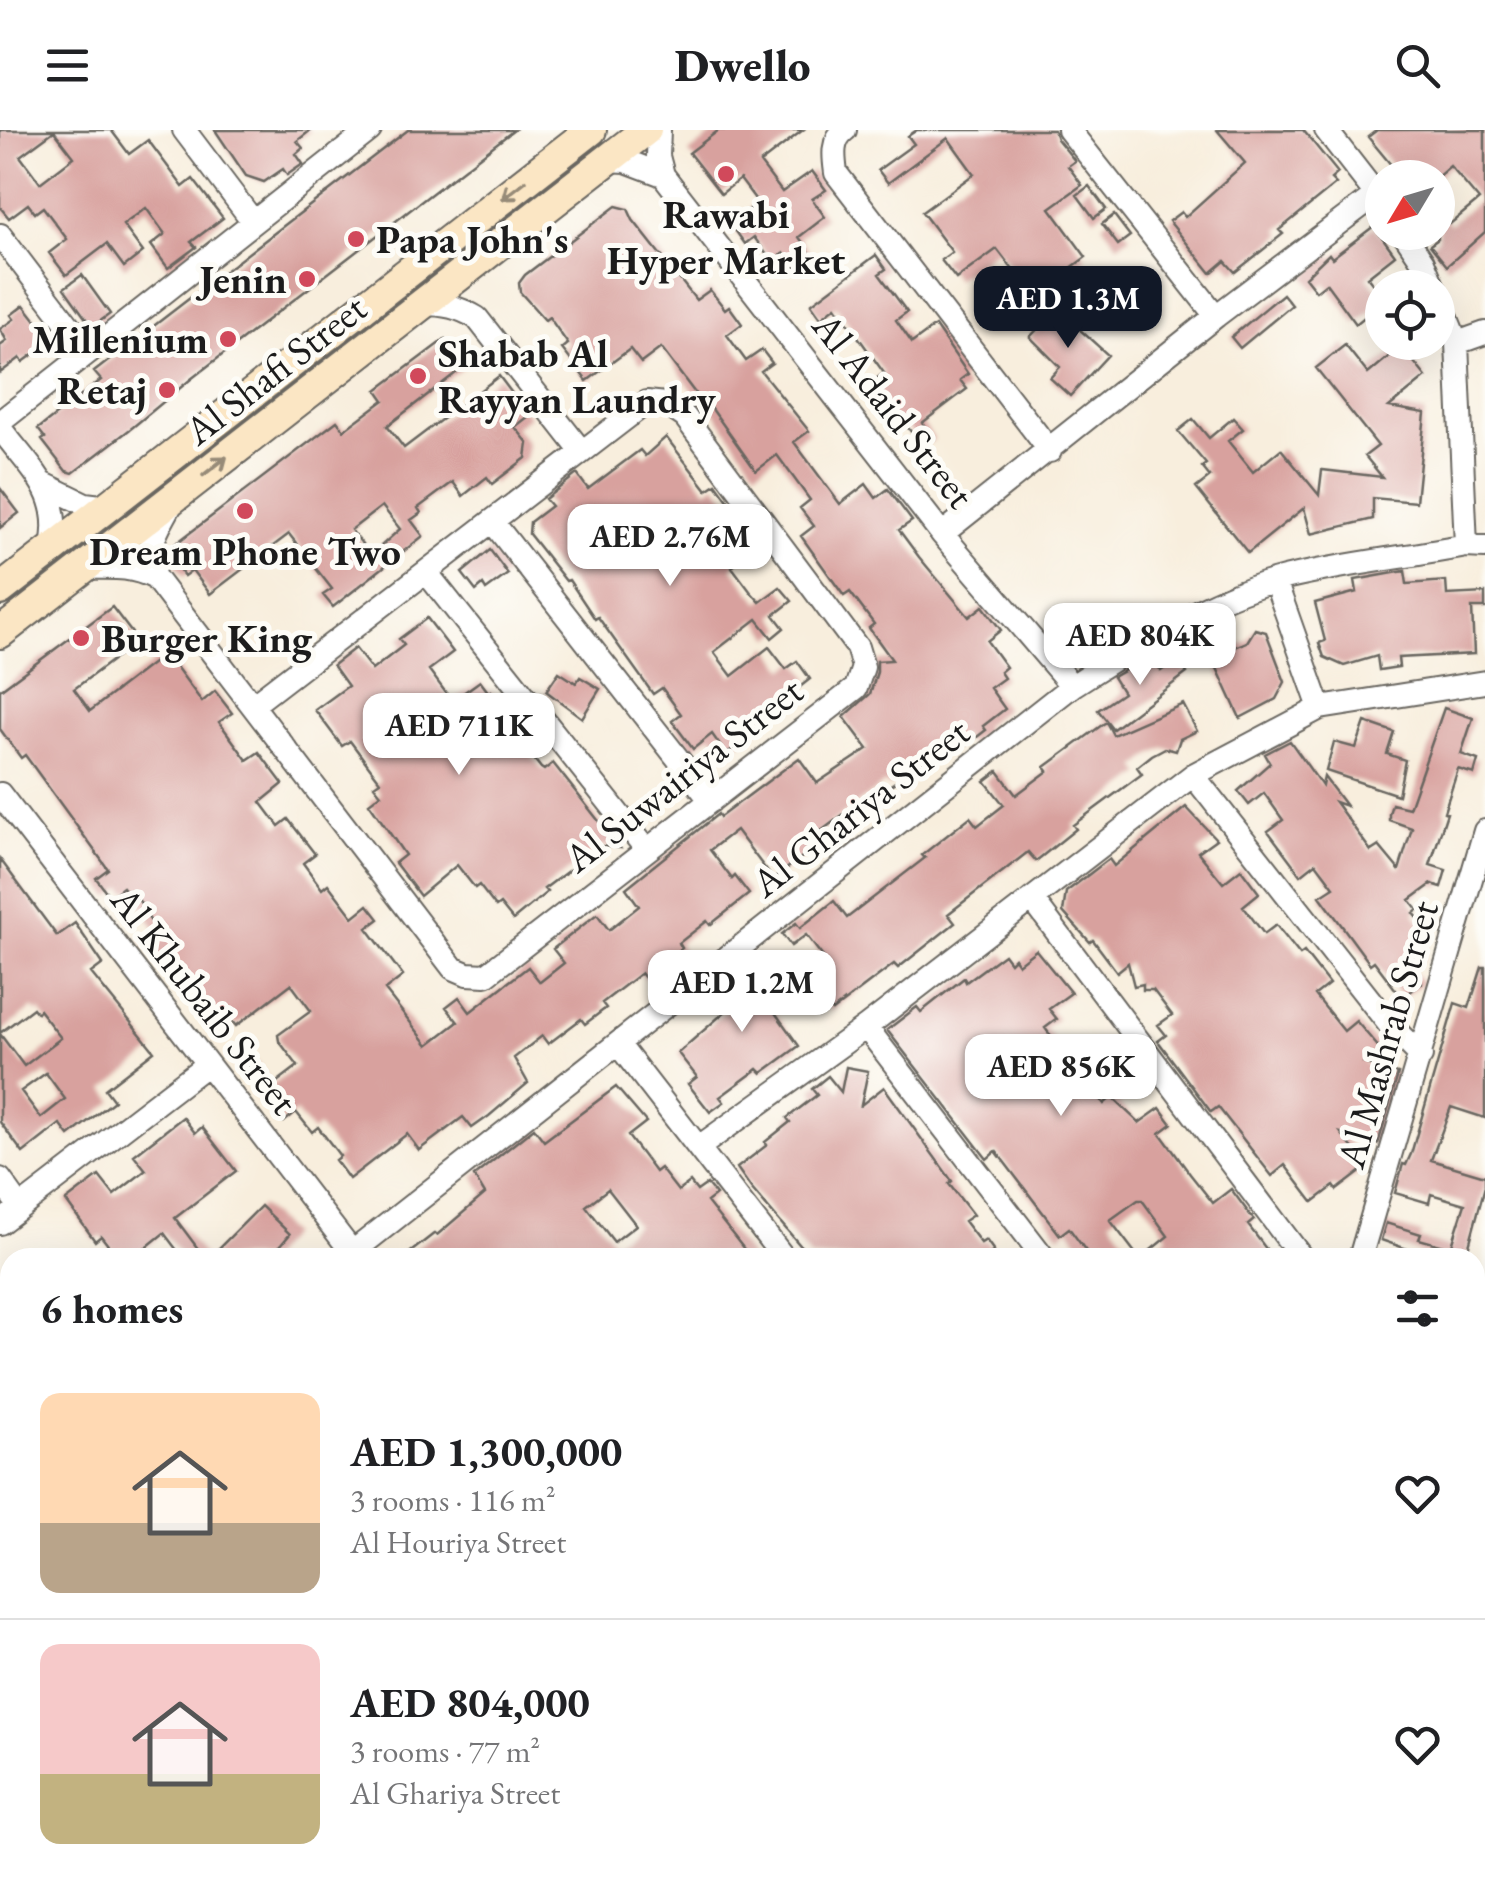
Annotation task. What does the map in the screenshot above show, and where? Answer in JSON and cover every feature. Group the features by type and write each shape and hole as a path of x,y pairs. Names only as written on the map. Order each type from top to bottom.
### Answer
{"main road":[{"name":"Al Shafi Street","path":"0,590 590,130"},
{"name":"Al Shafi Street","path":"0,633 646,130"}],"street":[{"path":"184,130 252,220"},
{"path":"50,552 57,528 53,504 0,425 252,220 370,130"},
{"path":"660,130 658,156 662,175"},
{"path":"844,130 833,154 836,173 1050,451"},
{"path":"1068,130 1216,316"},
{"path":"1326,130 1365,179"},
{"path":"607,160 645,166 662,175"},
{"name":"Al Adaid Street","path":"662,175 942,534 1072,686"},
{"path":"942,534 1216,316 1365,209"},
{"path":"0,236 89,352"},
{"path":"476,263 473,302 477,318"},
{"path":"423,304 442,304 477,318 582,452"},
{"path":"1457,342 1485,333"},
{"path":"1455,337 1476,546"},
{"name":"Al Suwairiya Street","path":"155,578 453,968 467,974 486,975 648,850 856,688 863,667 857,647 685,418 666,404 647,402 254,704"},
{"path":"41,482 74,500 109,507"},
{"path":"155,578 149,560 151,546 177,495"},
{"path":"492,521 710,801"},
{"name":"Al Ghariya Street","path":"357,1248 1072,686 1192,615 1275,580 1476,546"},
{"path":"82,568 134,568 155,578"},
{"path":"426,572 648,850"},
{"path":"1275,580 1320,708"},
{"path":"699,1147 866,1027 1192,775 1320,708 1485,682"},
{"path":"1192,775 1388,1023 1420,1056"},
{"name":"Al Khubaib Street","path":"0,794 344,1248"},
{"name":"Al Mashrab Street","path":"1363,1248 1485,830"},
{"path":"1032,899 1294,1248"},
{"path":"866,1027 1036,1248"},
{"path":"618,1044 776,1248"},
{"path":"0,1223 206,1065"},
{"path":"0,1180 20,1207"}],"building":[{"path":"0,130 111,130 129,154 148,140 183,187 193,179 223,218 191,242 196,247 168,268 151,245 165,234 146,208 123,225 143,252 124,267 107,244 66,275 49,253 67,239 43,207 35,213 28,204 9,218 0,207","holes":["54,131 74,157 40,183 20,156"]},
{"path":"215,130 311,130 297,141 303,148 296,154 303,164 287,175 283,169 264,182 246,176"},
{"path":"408,130 514,130 73,473 66,471 38,429 101,380 94,372"},
{"path":"719,130 803,130 760,163 782,192 812,171 826,190 812,199 825,217 799,237 812,256 795,268 784,253 772,262 754,237 745,244 730,223 758,203 740,179 721,194 689,153"},
{"path":"917,130 1054,130 1075,161 1068,166 1082,185 1050,208 1086,257 1033,296 997,249 956,279 941,260 952,252 922,212 974,174 948,138 888,183 878,170 914,144 908,136"},
{"path":"1217,130 1303,130 1338,173 1331,179 1336,184 1235,272 1225,261 1211,273 1169,221 1181,212 1185,217 1245,163"},
{"path":"1377,130 1485,130 1485,232 1447,266 1434,250 1455,250 1455,220 1479,200 1455,172 1455,160 1387,160 1368,137"},
{"path":"1089,186 1106,209 1094,218 1077,195"},
{"path":"616,206 628,209 696,300 710,290 725,309 729,306 742,324 727,335 746,361 762,350 772,363 761,371 809,431 794,442 840,504 866,484 876,498 888,489 912,521 899,530 919,557 969,617 983,606 1001,630 987,641 1006,667 1000,672 1004,678 990,688 1005,709 968,744 961,734 888,787 885,783 804,844 810,851 773,879 736,830 710,850 749,894 710,925 707,921 679,943 682,948 646,979 641,973 602,1003 606,1008 585,1024 581,1019 548,1044 542,1036 514,1058 528,1083 489,1116 472,1128 463,1117 419,1150 407,1134 349,1179 335,1160 340,1156 318,1127 312,1132 296,1112 284,1122 244,1070 255,1061 273,1085 298,1066 278,1035 311,1011 291,984 236,1026 229,1018 222,1023 186,976 176,984 142,941 157,930 149,914 131,890 127,892 123,887 110,897 96,878 108,869 25,755 21,758 0,729 0,690 112,607 138,641 74,689 90,711 166,653 202,702 215,691 232,713 219,722 247,760 259,752 283,784 261,802 279,826 288,819 315,854 303,863 322,889 328,884 353,917 368,905 379,919 367,928 403,976 385,990 428,1045 458,1022 446,1007 459,997 470,1012 528,967 540,982 564,963 553,949 597,914 609,930 639,906 626,888 718,814 720,817 799,758 817,783 868,749 844,717 870,694 877,661 892,660 869,628 874,624 850,592 844,596 801,536 814,526 800,508 810,500 777,455 756,471 707,402 704,405 661,348 641,363 630,349 587,381 562,349 568,344 549,317 545,320 520,292 519,283 525,275"},
{"path":"1114,215 1130,236 1118,245 1102,224"},
{"path":"1365,233 1365,250 1391,250 1395,255 1376,270 1365,270 1365,316 1356,324 1326,283 1316,291 1305,277 1329,254 1332,258"},
{"path":"876,255 886,269 879,274 907,312 896,320 912,343 935,326 968,374 960,380 967,389 922,423 934,439 923,448 903,421 891,430 875,407 885,399 872,382 884,373 836,306 821,318 811,304"},
{"path":"82,275 110,314 92,327 64,288"},
{"path":"1283,294 1292,305 1240,348 1231,337"},
{"path":"24,305 52,341 0,373 0,346 7,341 0,329"},
{"path":"1057,309 1108,355 1070,396 1050,378 1060,367 1030,337"},
{"path":"445,339 465,366 387,426 404,448 499,376 529,416 515,427 528,443 526,458 492,484 487,477 463,496 453,482 418,508 421,513 411,520 423,536 333,607 323,595 332,589 289,534 210,594 192,570 184,576 166,551 337,421 344,430 384,400 377,390","holes":["382,506 400,529 371,555 351,530"]},
{"path":"1345,345 1368,374 1385,360 1418,360 1414,362 1426,377 1389,407 1425,413 1416,502 1373,498 1373,519 1311,534 1304,508 1248,553 1196,488 1210,477 1202,467 1206,464 1178,431 1193,419 1209,438 1233,418 1243,429 1228,441 1253,472 1281,449 1319,495 1322,470 1382,477 1365,456 1378,446 1316,368"},
{"path":"666,437 707,490 716,484 748,528 734,538 739,545 729,552 737,563 732,567 750,591 760,602 780,587 792,601 774,615 784,628 772,638 757,619 714,652 732,676 769,647 786,669 797,661 810,679 772,709 777,715 726,754 712,734 693,749 672,721 681,714 662,688 653,694 598,617 595,619 569,580 529,534 530,522 551,506 545,499 577,474 588,489 640,450 645,456"},
{"path":"0,488 19,513 0,528"},
{"path":"490,550 508,574 486,590 483,585 476,591 462,573"},
{"path":"1405,571 1407,584 1446,581 1447,595 1485,593 1485,608 1472,608 1474,654 1398,658 1399,667 1379,670 1377,656 1344,666 1324,657 1319,643 1325,641 1315,603 1357,592 1355,580"},
{"path":"427,618 453,652 429,670 452,701 480,681 525,736 519,740 541,768 553,763 620,848 601,846 544,889 547,892 513,920 500,904 496,907 479,885 475,888 457,865 420,896 395,863 405,855 369,803 381,794 374,785 380,781 350,741 342,746 315,710 348,686 333,665 355,648 372,670 404,645 399,639"},
{"path":"1219,624 1228,650 1247,642 1255,629 1266,632 1285,682 1276,699 1240,718 1204,630"},
{"path":"1151,655 1161,671 1177,659 1187,673 1113,729 1098,710 1123,693 1113,677"},
{"path":"559,672 576,683 580,677 600,689 582,718 546,691"},
{"path":"1183,704 1197,731 1180,739 1176,751 1165,748 1152,755 1137,767 1142,774 1073,825 1076,829 1036,861 1028,852 948,914 955,923 898,968 894,964 832,1011 802,973 823,957 806,935 791,946 782,934 796,923 800,928 834,901 847,918 925,858 922,855 970,817 977,826 1004,805 985,781 998,771 1016,795 1048,771 1045,767 1106,722 1113,735"},
{"path":"1444,708 1473,718 1461,754 1478,760 1474,774 1458,769 1444,812 1447,813 1430,865 1446,870 1441,887 1432,884 1410,900 1427,930 1416,943 1426,957 1411,969 1422,983 1402,998 1374,961 1370,964 1320,896 1334,887 1316,863 1301,875 1268,831 1283,820 1264,793 1249,805 1238,791 1270,763 1265,754 1290,741 1322,786 1324,777 1346,806 1335,802 1371,851 1379,846 1399,870 1412,828 1389,820 1389,814 1392,804 1409,808"},
{"path":"1365,722 1394,732 1387,754 1405,760 1398,795 1326,771 1334,742 1356,748"},
{"path":"1186,807 1216,839 1198,852 1223,883 1241,869 1259,893 1243,906 1264,934 1276,925 1300,955 1304,952 1329,984 1315,995 1344,1031 1356,1021 1381,1050 1364,1063 1398,1074 1378,1144 1341,1133 1367,1167 1313,1202 1285,1165 1272,1176 1218,1107 1211,1112 1158,1041 1166,1035 1158,1025 1172,1015 1153,990 1143,990 1143,984 1134,986 1128,963 1117,972 1093,940 1090,942 1063,912 1066,892 1109,859 1114,866"},
{"path":"0,859 57,936 75,923 103,964 91,973 154,1051 105,1089 114,1101 69,1136 60,1124 23,1153 0,1122 0,1034 24,1066 61,1038 39,1010 37,1013 33,1008 0,1033","holes":["46,1073 65,1099 41,1118 21,1091"]},
{"path":"1036,950 1071,993 1049,1009 1057,1019 1045,1028 1069,1060 1082,1050 1097,1070 1085,1079 1104,1104 1112,1097 1139,1123 1160,1108 1172,1124 1160,1133 1190,1174 1213,1203 1231,1189 1254,1220 1248,1225 1265,1248 1153,1248 1168,1236 1142,1200 1138,1200 1110,1220 1131,1248 1084,1248 1069,1228 1060,1235 996,1151 987,1159 887,1030 917,1007 921,1012 964,978 966,982 1004,954 1010,962 1014,958 1018,964"},
{"path":"783,957 802,983 771,1007 799,1046 720,1097 724,1102 710,1112 688,1084 697,1077 678,1053 736,1002 725,988 750,969 756,976"},
{"path":"1485,967 1485,1118 1451,1107 1431,1160 1485,1176 1468,1248 1451,1248 1465,1204 1431,1194 1429,1203 1395,1193 1403,1164 1411,1154 1455,1003 1469,1008"},
{"path":"846,1067 868,1071 861,1105 884,1087 973,1215 964,1221 981,1243 986,1240 992,1248 802,1248 737,1168 790,1122 787,1118 817,1095 812,1089 828,1076 841,1092"},
{"path":"616,1087 646,1122 628,1136 655,1172 660,1168 678,1191 690,1182 697,1191 707,1184 716,1195 707,1202 743,1248 416,1248 485,1194 474,1176 534,1128 544,1141","holes":["608,1189 636,1225 614,1242 586,1206"]},
{"path":"183,1117 195,1133 202,1127 236,1171 175,1218 198,1248 175,1248 164,1233 145,1248 110,1248 101,1236 95,1241 66,1201 99,1176 114,1195 146,1170 134,1155"},
{"path":"261,1206 290,1234 278,1248 219,1248"},
{"path":"1386,1223 1421,1234 1419,1239 1451,1248 1404,1248 1381,1240"}],"place":[{"name":"Rawabi Hyper Market","path":"726,174"},
{"name":"Papa John's","path":"356,239"},
{"name":"Jenin","path":"307,279"},
{"name":"Millenium","path":"228,339"},
{"name":"Shabab Al Rayyan Laundry","path":"418,376"},
{"name":"Retaj","path":"167,390"},
{"name":"Dream Phone Two","path":"245,511"},
{"name":"Burger King","path":"81,638"}]}
